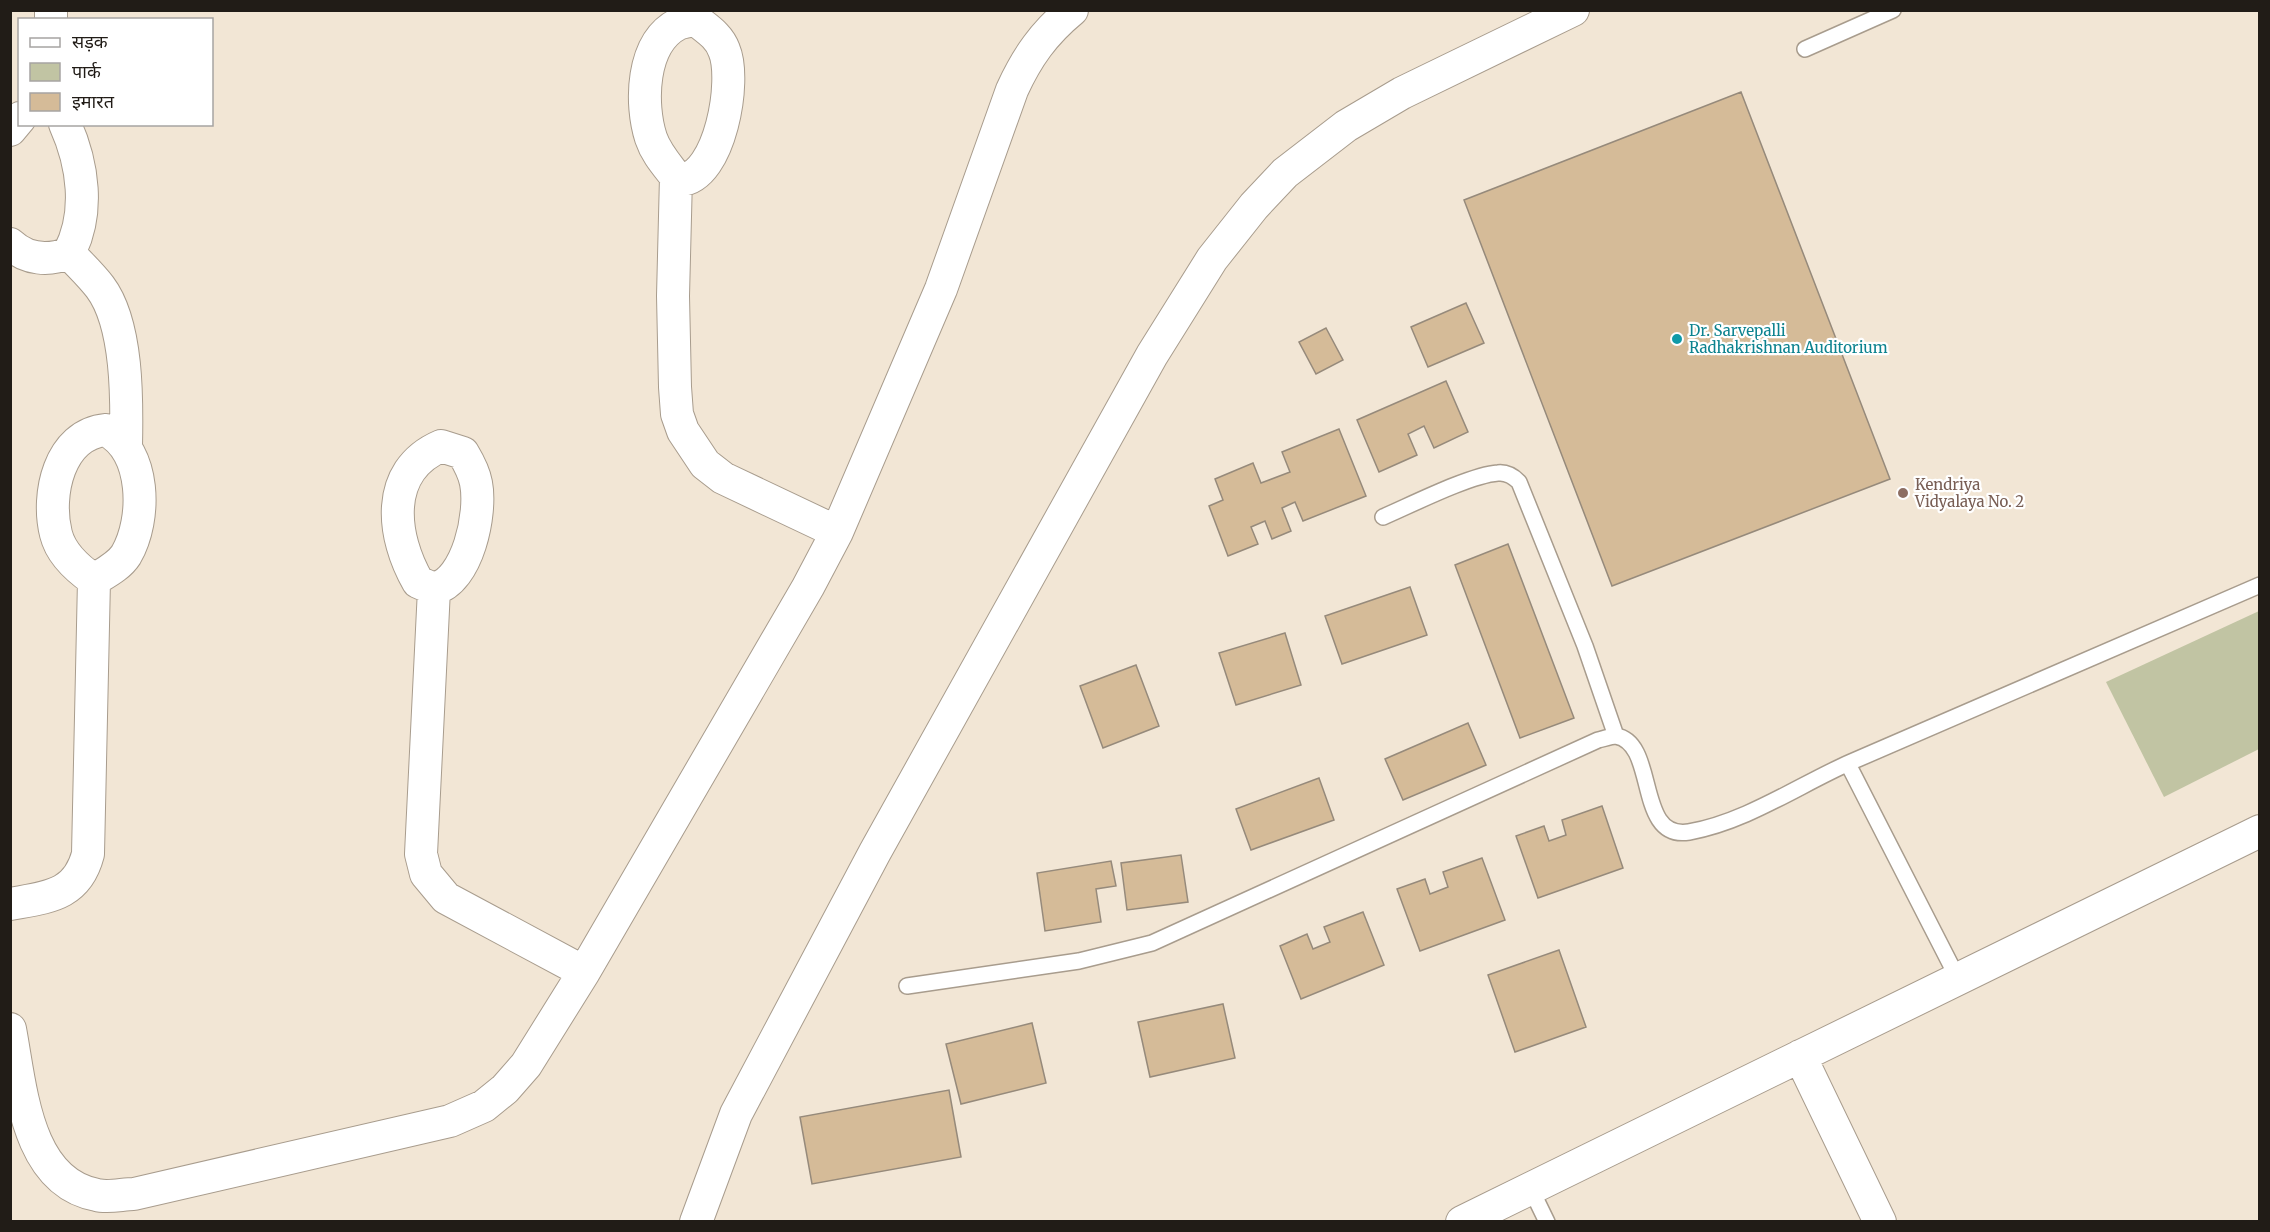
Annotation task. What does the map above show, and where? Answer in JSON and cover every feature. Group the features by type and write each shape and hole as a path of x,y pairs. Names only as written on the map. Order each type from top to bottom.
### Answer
{"street":[{"path":"10,1029 30,1126 45,1161 68,1185 98,1196 134,1194 450,1121 484,1106 506,1089 526,1065 584,972 808,587 837,532 941,290 1012,90 1026,59 1042,38 1072,10"},
{"path":"696,1221 736,1114 875,852 1152,355 1212,259 1254,206 1285,173 1346,126 1402,93 1574,10"},
{"path":"696,15 718,38 725,52 728,91 718,138 708,158 694,176 681,180 660,157 651,137 647,115 647,77 651,56 668,31 696,15"},
{"path":"10,244 21,253 53,259 69,253 76,239 82,201 79,162 66,126"},
{"path":"676,177 673,296 675,387 677,414 683,431 705,464 723,478 837,532"},
{"path":"69,253 101,288 117,327 126,412 126,446"},
{"path":"106,430 119,436 131,453 138,480 134,535 126,555 117,565 94,580 78,569 63,550 56,534 56,482 68,452 84,435 106,430"},
{"path":"10,903 39,899 73,884 83,872 88,854 94,580"},
{"path":"434,589 421,854 426,874 446,898 584,972"},
{"path":"1462,1221 2259,831"},
{"path":"1800,1056 1880,1221"}],"lane":[{"path":"1805,49 1893,10"},
{"path":"1383,517 1441,492 1498,473 1510,474 1519,482 1578,626 1616,736"},
{"path":"907,986 1079,961 1152,943 1598,740 1616,736 1629,743 1638,756 1659,819 1669,829 1686,832 1712,827 1848,764 2259,585"},
{"path":"1848,764 1957,977"},
{"path":"1530,1187 1547,1221"}],"green space":[{"path":"2259,611 2259,749 2164,797 2106,682"}],"building":[{"name":"Dr. Sarvepalli Radhakrishnan Auditorium","path":"1741,92 1890,479 1612,586 1464,200"},
{"path":"1466,303 1484,343 1428,367 1411,327"},
{"path":"1326,328 1343,360 1316,374 1299,342"},
{"path":"1446,381 1468,432 1434,448 1424,426 1408,434 1417,455 1379,472 1357,420"},
{"path":"1339,429 1366,496 1303,521 1295,502 1282,508 1291,531 1272,539 1265,521 1251,527 1258,544 1228,556 1209,506 1223,500 1215,479 1253,463 1261,483 1290,472 1282,452"},
{"path":"1508,544 1574,718 1520,738 1455,565"},
{"path":"1410,587 1427,635 1342,664 1325,616"},
{"path":"1285,633 1301,685 1236,705 1219,653"},
{"path":"1136,665 1159,726 1103,748 1080,686"},
{"path":"1468,723 1486,765 1403,800 1385,759"},
{"path":"1319,778 1334,820 1251,850 1236,809"},
{"path":"1602,806 1623,868 1538,898 1516,836 1544,826 1549,841 1566,835 1562,820"},
{"path":"1181,855 1188,902 1127,910 1121,863"},
{"path":"1482,858 1505,920 1420,951 1397,889 1425,879 1430,894 1448,887 1443,872"},
{"path":"1111,861 1116,886 1096,889 1101,922 1045,931 1037,873"},
{"path":"1363,912 1384,965 1301,999 1280,946 1307,934 1313,949 1330,942 1324,927"},
{"path":"1559,950 1586,1027 1515,1052 1488,975"},
{"path":"1223,1004 1235,1058 1150,1077 1138,1022"},
{"path":"1032,1023 1046,1083 961,1104 946,1044"},
{"path":"949,1090 961,1157 812,1184 800,1117"}],"place":[{"name":"Dr. Sarvepalli Radhakrishnan Auditorium","path":"1677,339"},
{"name":"Kendriya Vidyalaya No. 2","path":"1903,493"}]}
